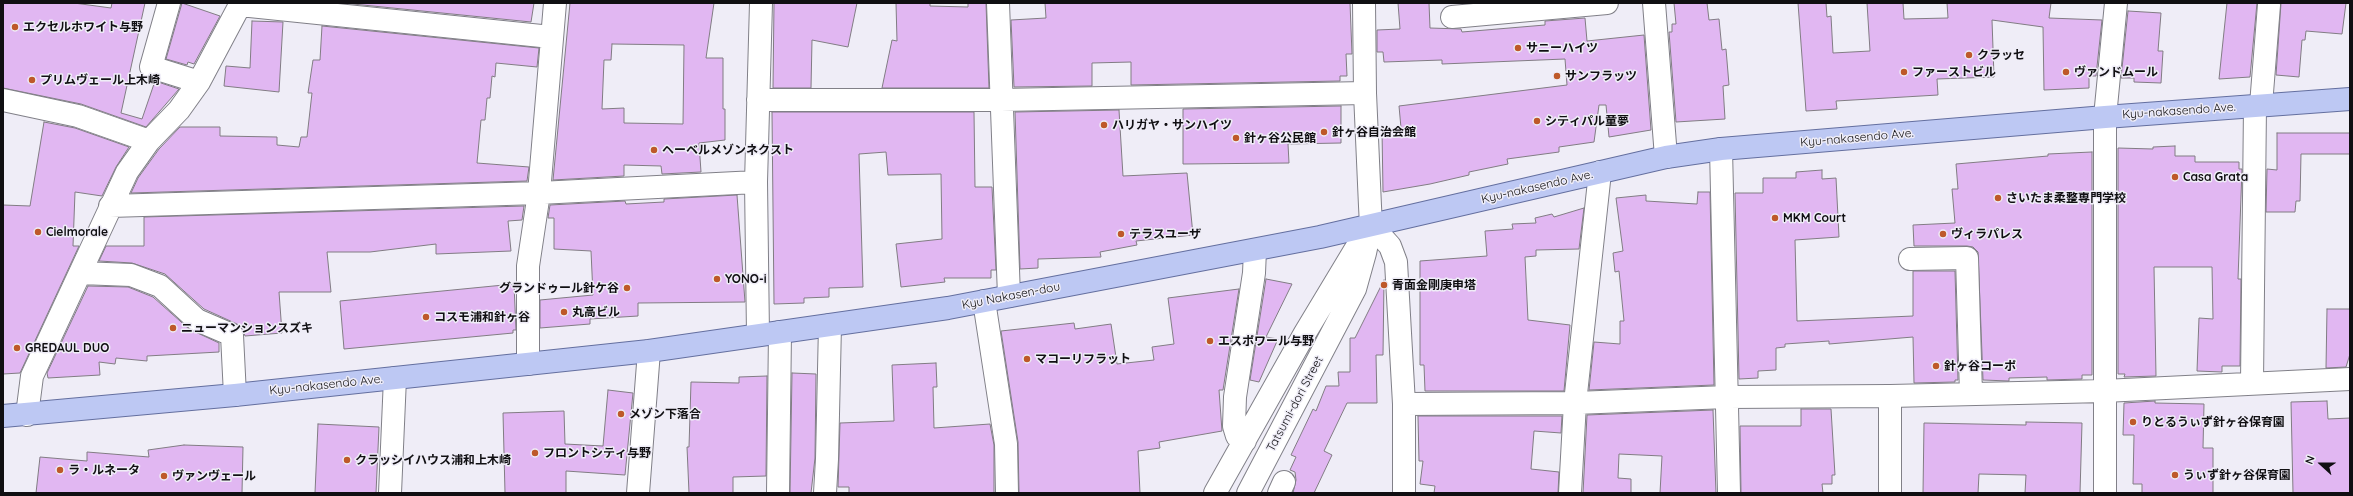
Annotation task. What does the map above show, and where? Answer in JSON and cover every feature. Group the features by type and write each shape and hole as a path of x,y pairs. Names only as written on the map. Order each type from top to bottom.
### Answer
{"main road":[{"name":"Kyu-nakasendo Ave.","path":"1370,225 1666,156 1721,149 2105,117 2350,99"},
{"name":"Kyu Nakasen-dou","path":"649,351 984,301 1255,250 1370,225"},
{"name":"Kyu-nakasendo Ave.","path":"3,416 236,395 649,351"}],"street":[{"path":"169,3 151,67 200,82"},
{"path":"528,364 528,266 539,193 555,3"},
{"path":"758,335 756,182 760,3"},
{"path":"998,3 1009,296"},
{"name":"Tatsumi-dori Street","path":"1249,490 1355,289 1370,225 1365,93 1364,3"},
{"path":"1452,17 1607,3"},
{"path":"1654,3 1666,156"},
{"path":"2105,493 2105,117 2116,3"},
{"path":"27,415 32,376 127,172 149,141 179,110 200,82 241,4 551,37"},
{"path":"2252,382 2258,105 2269,5"},
{"path":"758,100 1001,100 1365,93"},
{"path":"3,100 78,116 149,141"},
{"path":"1721,149 1729,493"},
{"path":"1570,493 1575,403 1600,172"},
{"path":"110,206 539,193 756,182"},
{"path":"1215,493 1305,333 1370,225 1390,246 1396,262 1404,404 1404,493"},
{"path":"1245,441 1237,436 1234,426 1235,397 1254,273 1255,250"},
{"path":"1910,259 1967,258 1971,394"},
{"path":"81,273 131,275 160,286 197,320 232,335 236,395"},
{"path":"984,301 1006,444 1007,493"},
{"path":"825,493 830,325"},
{"path":"778,493 780,332"},
{"path":"638,493 649,351"},
{"path":"390,493 396,378"},
{"path":"1404,404 1575,403 1727,397 1971,394 2104,390 2252,382 2350,379"},
{"path":"1890,396 1890,493"}],"building":[{"path":"3,3 74,3 111,8 112,3 145,3 121,113 142,119 155,81 179,89 146,127 81,104 3,88"},
{"path":"182,3 220,16 194,64 188,62 187,65 166,59"},
{"path":"343,3 534,3 531,22"},
{"path":"570,3 714,3 706,58 723,58 723,109 725,109 725,140 699,143 701,172 662,174 661,166 624,165 624,176 553,180","holes":["612,44 684,45 683,124 624,123 624,108 602,109 604,60 611,60"]},
{"path":"774,3 857,3 848,47 812,40 811,88 773,88"},
{"path":"896,3 930,3 930,6 968,7 968,3 986,3 989,88 882,88 892,40 897,41"},
{"path":"1045,3 1350,3 1352,54 1346,54 1347,76 1340,76 1340,81 1131,85 1131,62 1092,63 1092,86 1014,87 1011,20 1046,18"},
{"path":"1398,3 1429,3 1430,28 1461,29 1462,32 1545,25 1545,21 1585,18 1587,41 1644,35 1651,130 1609,137 1606,105 1599,105 1594,142 1559,147 1559,152 1507,159 1508,164 1469,172 1469,175 1430,184 1383,192 1382,130 1401,128 1399,106 1567,85 1565,59 1442,64 1442,60 1384,62 1383,52 1377,52 1377,30 1400,29"},
{"path":"1674,3 1707,3 1709,20 1719,19 1722,50 1726,49 1729,85 1723,86 1725,119 1676,122 1669,32 1672,32 1672,24 1676,24"},
{"path":"1798,3 1826,3 1827,17 1831,16 1833,53 1870,51 1867,3 1903,3 1904,19 1948,18 1947,3 2051,3 2049,18 2102,20 2096,76 2089,76 2089,88 2044,90 2043,27 1992,20 1994,77 1937,79 1938,95 1836,101 1837,109 1806,111"},
{"path":"2227,3 2257,3 2250,77 2219,79"},
{"path":"2281,3 2346,3 2342,34 2306,31 2305,40 2302,40 2299,77 2276,75"},
{"path":"2128,11 2161,13 2158,51 2163,51 2161,83 2134,82 2134,78 2121,78"},
{"path":"252,21 283,22 279,92 224,86 226,66 250,68"},
{"path":"322,26 539,48 537,67 496,63 495,77 492,76 490,98 487,98 485,120 481,120 477,163 529,167 527,181 131,193 138,178 159,149 180,127 220,127 220,136 277,137 277,145 299,147 301,137 307,137 312,93 308,93 313,60 320,60"},
{"name":"針ヶ谷公民館","path":"1341,106 1341,143 1288,144 1289,163 1183,164 1183,109"},
{"path":"1119,110 1123,176 1187,173 1193,235 1136,241 1137,245 1100,252 1101,257 1038,259 1038,268 1020,269 1015,112"},
{"path":"772,112 974,112 975,187 992,187 996,270 991,270 991,278 944,278 945,282 901,287 896,244 942,239 941,174 888,175 886,152 859,154 863,287 829,288 829,297 804,298 804,303 774,304"},
{"path":"44,122 75,128 129,147 116,167 102,196 75,192 73,246 79,246 20,373 3,374 3,205 30,206"},
{"path":"2277,133 2350,133 2350,154 2301,154 2300,201 2296,201 2295,212 2266,212 2267,169 2277,170"},
{"path":"2175,146 2175,156 2195,156 2195,162 2239,162 2239,169 2242,169 2238,279 2241,279 2240,366 2222,366 2222,372 2197,371 2199,318 2213,319 2212,267 2154,267 2156,376 2124,377 2125,374 2118,374 2118,148 2153,149 2153,147"},
{"path":"2092,152 2092,375 2082,375 2082,379 2047,380 2047,377 2009,378 2009,381 1983,380 1978,252 1973,247 1967,246 1914,246 1913,225 1955,223 1952,189 1958,189 1956,164 2048,156 2048,154"},
{"path":"1822,170 1822,179 1836,178 1839,237 1795,240 1797,321 1913,316 1913,271 1955,271 1958,380 1955,380 1955,382 1914,383 1913,337 1829,344 1829,341 1785,344 1785,347 1776,348 1776,370 1758,371 1758,378 1739,379 1735,193 1763,193 1763,178 1796,178 1796,172"},
{"path":"1698,192 1710,192 1714,385 1589,390 1594,342 1620,344 1620,321 1624,321 1619,271 1615,272 1613,253 1623,251 1616,198 1646,195 1646,201 1697,204"},
{"path":"737,195 745,302 638,303 638,316 590,319 590,324 540,328 540,300 593,295 591,251 554,249 554,218 548,218 550,205 625,201 626,204 664,202 664,199"},
{"path":"524,206 522,220 508,221 511,251 436,254 436,244 370,252 327,252 331,292 279,292 282,333 245,336 242,328 237,324 204,309 165,274 132,263 99,261 106,246 144,246 144,217"},
{"path":"1584,208 1579,249 1536,250 1536,256 1525,257 1528,320 1570,325 1564,391 1425,391 1424,365 1420,365 1420,261 1487,256 1485,231 1513,229 1512,224 1536,223 1535,218 1552,214 1554,217"},
{"path":"1266,279 1292,284 1266,337 1278,339 1259,382 1250,380"},
{"path":"1384,280 1383,355 1376,355 1377,403 1347,403 1324,451 1332,455 1314,493 1293,493 1296,480 1295,472 1290,470 1296,457 1291,455 1313,409 1316,411 1326,386 1339,386 1338,372 1350,372 1350,338 1355,338"},
{"name":"コスモ浦和針ヶ谷","path":"514,284 516,330 513,330 513,333 344,349 340,301"},
{"path":"88,286 128,287 153,297 189,329 219,343 219,352 147,356 147,361 116,358 115,364 99,362 100,375 48,378 47,373"},
{"path":"1239,289 1223,390 1219,390 1222,431 1159,442 1160,448 1138,451 1140,493 1019,493 1018,442 1001,331 1074,323 1075,329 1111,324 1117,364 1154,360 1152,347 1174,344 1168,298"},
{"path":"2327,309 2350,309 2350,354 2346,367 2326,368"},
{"path":"936,363 937,387 933,387 934,428 990,424 994,445 994,493 849,493 849,487 838,487 840,423 894,421 892,365"},
{"path":"792,373 816,374 815,458 811,493 790,493"},
{"path":"767,376 766,476 733,477 733,493 689,493 687,447 689,447 691,382 739,383 739,377"},
{"name":"フロントシティ与野","path":"608,390 633,393 625,475 566,471 566,493 505,493 503,413 564,411 565,444 603,446"},
{"path":"2155,401 2155,403 2204,404 2203,448 2213,448 2213,493 2142,493 2142,484 2133,484 2134,435 2123,435 2124,403"},
{"path":"2327,401 2328,419 2350,418 2350,493 2293,493 2291,402"},
{"path":"1801,409 1831,409 1835,475 1832,475 1832,484 1822,484 1823,493 1741,493 1740,426 1801,426"},
{"path":"1713,410 1716,493 1660,493 1662,456 1619,454 1618,478 1631,479 1631,493 1583,493 1587,415"},
{"path":"1418,416 1562,416 1561,433 1534,431 1531,469 1559,472 1558,493 1434,493 1435,486 1420,484 1423,461 1419,461"},
{"path":"2026,422 2082,423 2080,493 2025,493 2026,475 1979,474 1978,493 1923,493 1924,423 2026,425"},
{"name":"クラッシイハウス浦和上木崎","path":"318,424 379,427 376,493 315,493"},
{"path":"184,445 243,447 242,493 36,493 40,457 87,461 87,452 149,457 148,450"}],"place":[{"name":"エクセルホワイト与野","path":"15,27"},
{"name":"サニーハイツ","path":"1518,48"},
{"name":"クラッセ","path":"1969,55"},
{"name":"ファーストビル","path":"1904,72"},
{"name":"ヴァンドムール","path":"2066,72"},
{"name":"サンフラッツ","path":"1557,76"},
{"name":"プリムヴェール上木崎","path":"32,80"},
{"name":"シティパル童夢","path":"1537,121"},
{"name":"ハリガヤ・サンハイツ","path":"1104,125"},
{"name":"針ヶ谷自治会館","path":"1324,132"},
{"name":"針ヶ谷公民館","path":"1236,138"},
{"name":"ヘーベルメゾンネクスト","path":"654,150"},
{"name":"Casa Grata","path":"2175,177"},
{"name":"さいたま柔整専門学校","path":"1998,198"},
{"name":"MKM Court","path":"1775,218"},
{"name":"Cielmorale","path":"38,232"},
{"name":"テラスユーザ","path":"1121,234"},
{"name":"ヴィラパレス","path":"1943,234"},
{"name":"YONO-i","path":"717,279"},
{"name":"青面金剛庚申塔","path":"1384,285"},
{"name":"グランドゥール針ケ谷","path":"627,288"},
{"name":"丸高ビル","path":"564,312"},
{"name":"コスモ浦和針ヶ谷","path":"426,317"},
{"name":"ニューマンションスズキ","path":"173,328"},
{"name":"エスポワール与野","path":"1210,341"},
{"name":"GREDAUL DUO","path":"17,348"},
{"name":"マコーリフラット","path":"1027,359"},
{"name":"針ヶ谷コーポ","path":"1936,366"},
{"name":"メゾン下落合","path":"621,414"},
{"name":"りとるうぃず針ヶ谷保育園","path":"2133,422"},
{"name":"フロントシティ与野","path":"535,453"},
{"name":"クラッシイハウス浦和上木崎","path":"347,460"},
{"name":"ラ・ルネータ","path":"60,470"},
{"name":"うぃず針ヶ谷保育園","path":"2175,475"},
{"name":"ヴァンヴェール","path":"164,476"}]}
